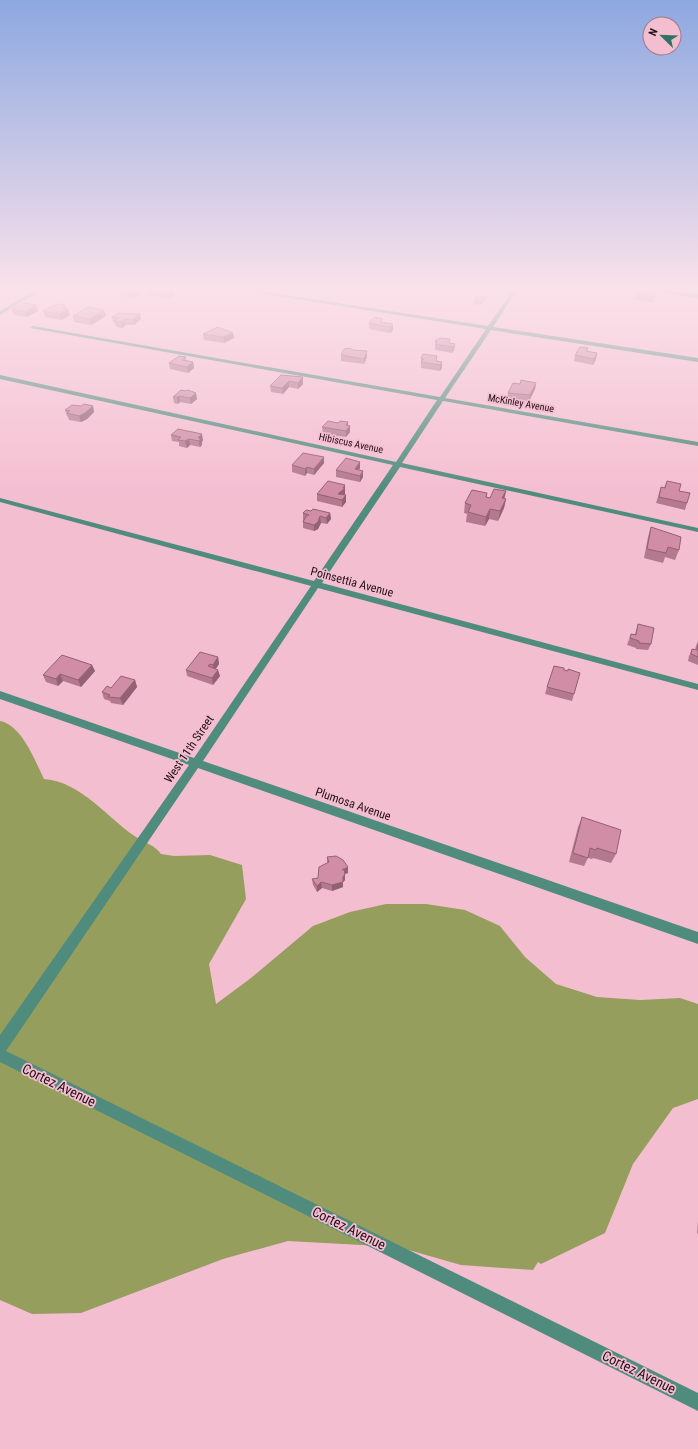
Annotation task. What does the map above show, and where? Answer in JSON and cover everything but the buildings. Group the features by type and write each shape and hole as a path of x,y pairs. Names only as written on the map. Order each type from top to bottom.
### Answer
{"street":[{"name":"McKinley Avenue","path":"189,355 698,444"},
{"name":"West 11th Street","path":"0,1047 196,762 472,355"},
{"path":"663,355 698,360"},
{"name":"Hibiscus Avenue","path":"0,377 698,530"},
{"name":"Poinsettia Avenue","path":"0,500 698,687"},
{"name":"Plumosa Avenue","path":"0,695 698,938"},
{"name":"Cortez Avenue","path":"0,1055 698,1402"}],"green space":[{"path":"0,721 15,729 21,736 32,754 44,779 58,782 82,794 125,829 153,846 161,854 174,856 210,855 242,865 246,899 209,964 216,1004 251,978 313,926 350,912 386,904 426,904 465,910 500,926 525,957 556,984 597,997 640,1000 680,998 698,1004 698,1099 673,1108 633,1164 605,1233 541,1264 538,1262 533,1270 461,1265 398,1247 288,1241 223,1259 81,1313 32,1314 0,1300"}]}
